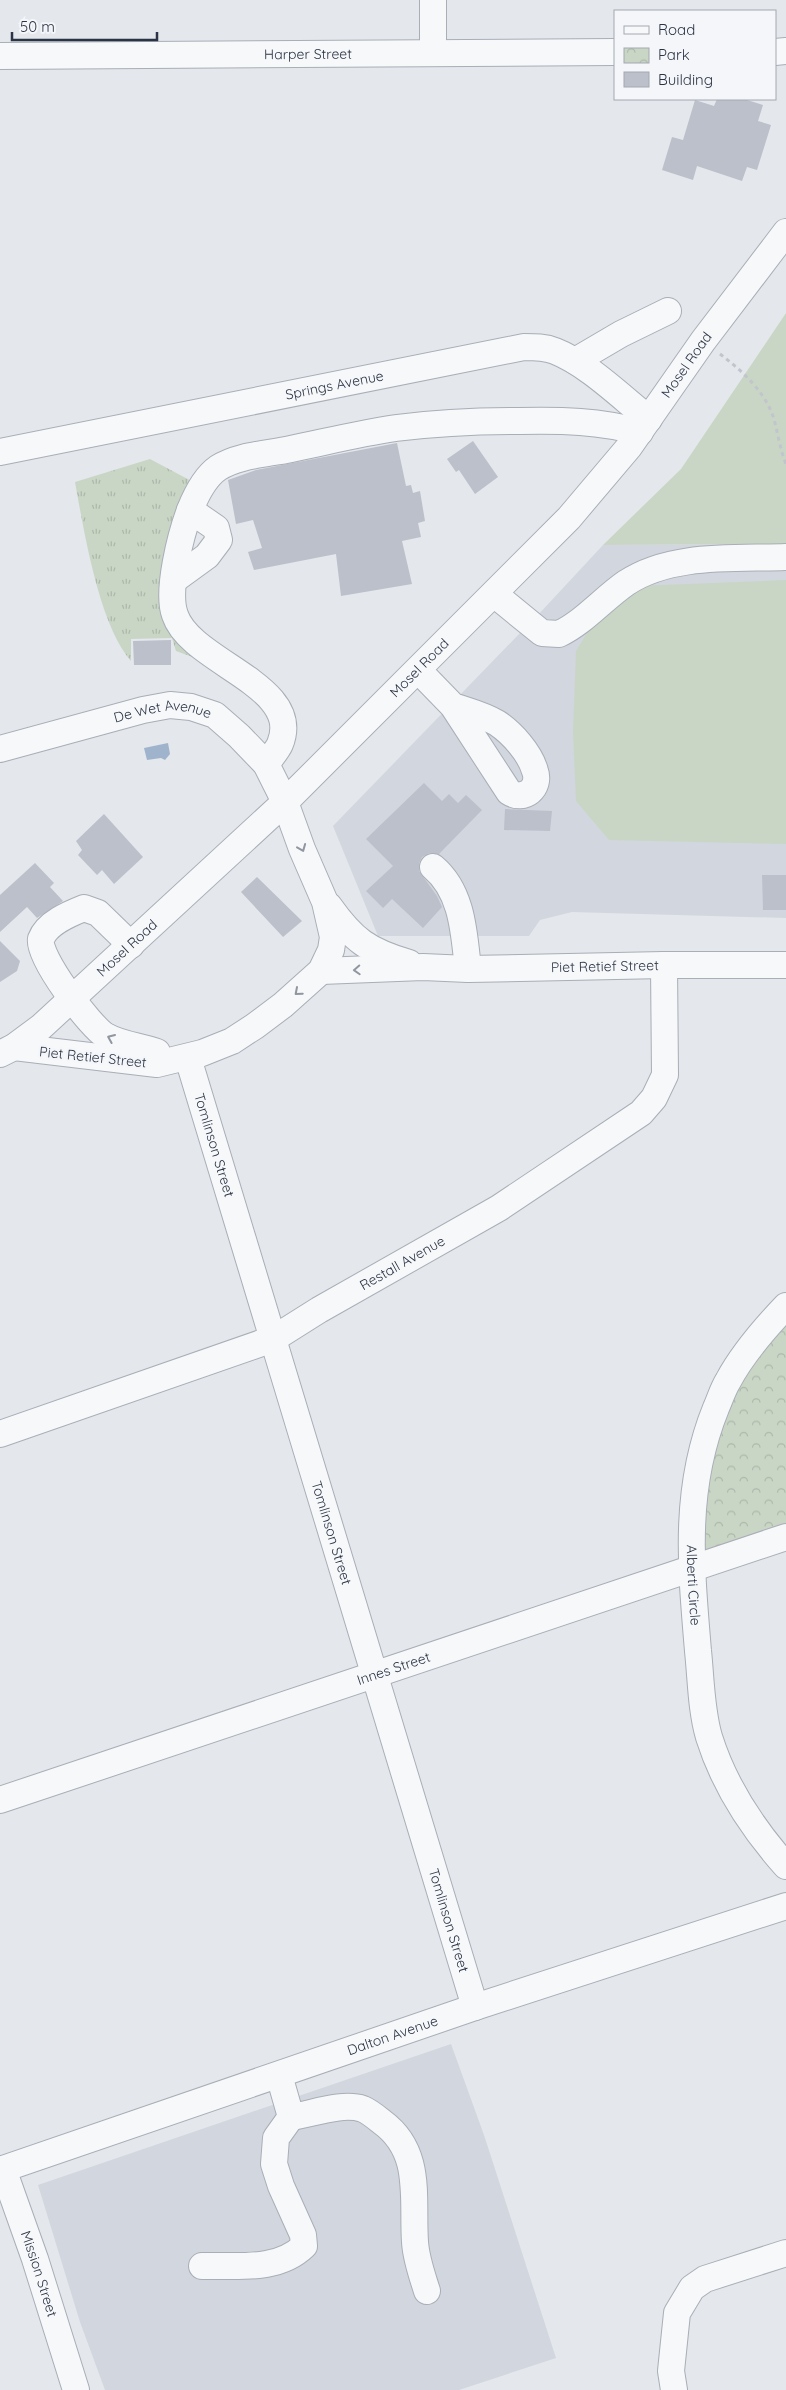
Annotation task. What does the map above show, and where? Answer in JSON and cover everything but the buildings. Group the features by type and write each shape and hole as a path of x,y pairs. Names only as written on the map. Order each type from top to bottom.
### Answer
{"street":[{"path":"433,0 433,53"},
{"name":"Harper Street","path":"0,56 614,52"},
{"name":"Mosel Road","path":"7,1051 41,1027 285,802 570,518 601,482 645,425 703,342 786,232"},
{"path":"575,361 621,334 668,311"},
{"name":"Springs Avenue","path":"0,452 524,347 541,347 554,350 575,361 645,425"},
{"path":"266,764 280,744 283,724 277,706 270,697 239,673 202,650 190,638 174,614 172,594 181,540 190,510 209,476 227,463 395,428 485,421 567,420 645,425"},
{"path":"174,580 207,556 218,540 216,528 190,510"},
{"path":"494,594 542,633 559,634 628,582 644,574 676,564 707,560 786,557"},
{"path":"418,670 453,706"},
{"name":"De Wet Avenue","path":"0,749 143,710 177,706 192,707 214,715 239,736 266,764 285,802"},
{"name":"Piet Retief Street","path":"7,1051 157,1064 180,1060 232,1041 283,1004 321,971 331,950 333,937 325,902 302,849 285,802"},
{"path":"433,867 447,883 460,915 468,969"},
{"name":"Piet Retief Street","path":"325,902 349,934 361,943 381,953 423,967"},
{"name":"Piet Retief Street","path":"131,945 98,913 84,908 57,921 44,933 40,941 50,969 96,1029 104,1036 180,1060"},
{"name":"Piet Retief Street","path":"321,971 423,967 468,969 664,965 786,965"},
{"name":"Restall Avenue","path":"0,1434 273,1339 320,1310 499,1208 641,1113 654,1098 665,1075 664,965"},
{"name":"Tomlinson Street","path":"180,1060 273,1339 476,2007"},
{"name":"Alberti Circle","path":"786,1306 754,1341 727,1381 712,1418 693,1492 692,1569 704,1710 709,1736 730,1786 752,1823 786,1866"},
{"name":"Innes Street","path":"0,1800 786,1537"},
{"name":"Dalton Avenue","path":"2,2170 476,2007 786,1906"},
{"path":"279,2075 291,2117"},
{"path":"202,2266 260,2265 279,2262 296,2253 304,2246 303,2235 274,2164 276,2138 291,2117 340,2108 363,2109 394,2130 405,2146 409,2157 414,2186 415,2243 427,2291"},
{"name":"Mission Street","path":"2,2170 36,2259 71,2386"},
{"path":"674,2390 671,2371 677,2313 682,2301 697,2283 786,2253"}],"path":[{"path":"703,342 730,362 762,394 774,420 780,451 786,464"}],"shaded area":[{"path":"786,544 786,918 572,912 540,920 529,936 378,936 333,826 520,633 529,632 537,616 603,545"},
{"path":"451,2044 484,2135 556,2358 459,2390 105,2390 80,2322 38,2185"}],"green space":[{"path":"786,313 786,544 603,545 681,469"},
{"path":"150,459 197,484 171,545 198,659 176,651 172,638 131,639 131,661 110,625 88,551 75,482"},
{"path":"786,580 786,844 609,840 576,801 573,732 576,651 593,623 637,586"},
{"path":"786,1299 786,1534 694,1564 702,1477 730,1382"}],"water":[{"path":"168,743 170,754 165,760 161,758 147,760 144,748"}]}
